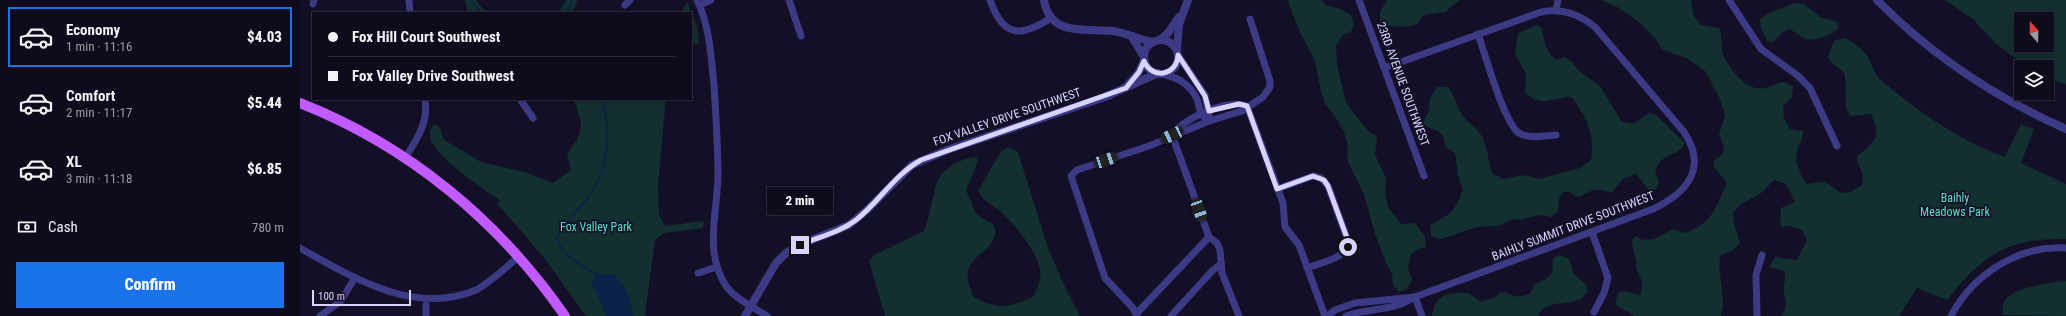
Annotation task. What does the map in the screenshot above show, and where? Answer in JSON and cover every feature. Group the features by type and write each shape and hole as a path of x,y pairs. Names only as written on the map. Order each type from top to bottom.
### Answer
{"main road":[{"path":"300,103 348,124 405,158 467,205 519,256 565,316"}],"street":[{"path":"409,0 410,12"},
{"path":"711,0 699,3 711,47 716,114 718,176 712,244 717,267 730,291 767,316"},
{"path":"789,0 801,36"},
{"path":"990,0 1002,25 1013,30 1035,27 1051,18"},
{"path":"1043,0 1051,18 1063,27 1112,31 1132,37 1170,42 1205,96 1209,111 1209,121"},
{"path":"1126,88 1139,72 1144,59 1145,51 1156,41 1168,34 1183,11 1188,0"},
{"name":"23RD AVENUE SOUTHWEST","path":"1359,0 1424,176"},
{"path":"1384,68 1533,14 1556,10 1558,0"},
{"path":"1729,0 1761,49 1797,75 1810,88 1837,146"},
{"path":"1877,0 1919,40 1954,67 2002,98 2066,129"},
{"name":"BAIHLY SUMMIT DRIVE SOUTHWEST","path":"1414,297 1592,232 1660,205 1682,190 1692,175 1695,166 1694,151 1688,136 1595,27 1576,15 1556,10"},
{"path":"1160,73 1172,69 1176,65 1178,53 1177,36 1183,11"},
{"path":"1209,237 1137,315 1105,278 1071,176 1072,173 1077,170 1149,146 1172,135 1209,121 1242,111 1247,106 1263,97 1270,87 1270,81 1250,19"},
{"path":"1478,34 1506,113 1515,128 1520,133 1527,136 1556,135"},
{"path":"1132,37 1149,69 1184,82 1196,99 1201,114 1209,121"},
{"name":"FOX VALLEY DRIVE SOUTHWEST","path":"745,316 776,263 786,253 800,245 849,225 867,210 912,165 940,152 1126,88 1160,73"},
{"path":"405,158 424,124 427,114 425,100"},
{"path":"521,100 533,118"},
{"path":"1172,135 1178,126 1201,114 1239,104 1247,106"},
{"path":"1247,106 1283,203 1285,227 1299,245 1326,316 1335,310 1355,303 1414,297"},
{"path":"1172,135 1209,237 1217,243 1220,250 1222,273 1239,316"},
{"path":"1277,189 1313,176 1321,178 1328,186 1347,238 1348,247 1337,257 1307,268"},
{"path":"1592,232 1608,278 1604,293 1594,312"},
{"path":"300,248 354,279 392,298 426,305 446,302 470,294 497,276 519,256"},
{"path":"1951,316 1965,294 1976,282 2002,263 2032,252 2066,248"},
{"path":"1757,316 1756,275 1762,255"},
{"path":"1170,316 1212,271 1221,264"},
{"path":"698,273 717,267"},
{"path":"320,316 340,301 354,279"},
{"path":"1346,316 1367,310 1380,313 1405,304 1414,297"},
{"path":"1414,297 1422,316"},
{"path":"1377,301 1380,313"},
{"path":"426,305 426,316"}],"green space":[{"path":"465,0 476,0 482,8 489,12 468,12"},
{"path":"566,0 578,0 572,12 559,12"},
{"path":"1287,0 1321,0 1327,6 1338,8 1350,14 1354,23 1351,32 1343,35 1336,45 1337,65 1346,103 1369,132 1377,136 1375,155 1386,178 1385,195 1388,207 1401,224 1415,223 1425,237 1426,247 1411,254 1408,267 1412,280 1407,289 1399,292 1393,285 1392,274 1386,263 1375,234 1364,194 1347,160 1348,148 1345,134 1335,116 1326,105 1321,92 1315,61 1300,32"},
{"path":"1387,0 1460,0 1445,12 1423,15 1419,22 1414,25 1399,27 1380,23 1380,12"},
{"name":"Baihly Meadows Park","path":"1601,0 1691,0 1693,14 1700,25 1719,28 1724,57 1737,76 1753,87 1765,88 1782,82 1793,87 1792,96 1783,107 1784,118 1790,129 1803,131 1796,158 1800,172 1807,184 1825,182 1841,193 1851,192 1862,185 1862,172 1858,164 1857,156 1872,143 1875,138 1876,128 1871,114 1850,116 1846,108 1845,74 1828,57 1834,41 1844,38 1864,51 1877,76 1893,90 1939,124 1971,142 2005,157 2021,124 2034,129 2021,163 2066,184 2066,239 2046,239 2028,242 2012,246 1998,252 1972,271 1947,300 1917,288 1899,316 1781,316 1786,307 1784,292 1785,274 1784,271 1769,267 1775,257 1797,260 1807,240 1802,230 1790,226 1782,227 1780,224 1781,208 1795,202 1786,184 1774,180 1761,193 1740,205 1733,213 1734,224 1740,243 1733,250 1720,256 1723,304 1721,316 1634,316 1630,312 1615,304 1618,293 1624,291 1640,295 1642,290 1642,283 1636,267 1632,239 1637,236 1642,240 1654,239 1673,229 1685,233 1695,229 1708,219 1716,207 1727,183 1714,167 1714,160 1723,154 1724,146 1719,134 1725,116 1720,99 1705,71 1688,59 1662,49 1654,37 1639,22 1617,7"},
{"path":"1945,0 2066,0 2066,84 2054,81 2054,60 2018,60 1995,43 1973,19"},
{"path":"687,2 691,12 682,12"},
{"path":"1794,3 1804,4 1822,18 1836,21 1839,27 1826,36 1810,40 1803,38 1790,29 1782,33 1773,42 1767,41 1761,28 1760,19 1769,13"},
{"path":"692,14 698,29 699,44 692,43"},
{"path":"1537,25 1542,28 1546,46 1550,54 1557,60 1564,57 1571,61 1579,71 1600,86 1621,121 1626,123 1634,123 1650,113 1656,115 1685,143 1678,152 1666,157 1658,164 1655,171 1659,182 1656,189 1649,190 1636,174 1623,179 1611,193 1594,190 1578,197 1569,192 1563,192 1559,198 1558,211 1551,217 1541,215 1519,220 1511,219 1499,226 1477,227 1441,239 1431,236 1430,225 1448,215 1452,211 1458,202 1463,189 1458,176 1455,153 1446,147 1440,132 1423,123 1429,110 1430,98 1437,87 1448,87 1462,115 1482,136 1493,174 1503,179 1523,175 1539,179 1580,168 1591,160 1591,135 1581,111 1571,97 1542,101 1536,100 1525,92 1526,74 1515,54 1518,33"},
{"name":"Fox Valley Park","path":"574,100 666,100 658,184 659,214 665,226 704,221 703,228 665,233 655,240 645,314 647,316 586,316 545,259 497,203 501,201 472,181 450,163 433,145 430,137 430,132 433,125 436,125 439,127 444,140 481,162 528,173 553,183 571,170 567,154 577,140 581,128 581,122"},
{"path":"1009,147 1018,152 1048,248 1065,287 1080,316 885,316 869,261 874,255 924,231 937,182 940,177 954,164 972,157 978,157 975,171 966,190 976,214 994,225 995,232 994,239 991,244 972,262 969,268 968,279 972,294 974,297 997,306 1010,305 1033,297 1040,281 1038,261 1027,242 1013,224 1000,211 985,200 978,191 1001,151"},
{"path":"1560,255 1569,259 1574,274 1586,285 1587,292 1581,299 1551,305 1541,311 1538,316 1432,316 1436,303 1440,298 1450,294 1469,293 1481,302 1495,297 1499,293 1506,292 1518,296 1530,294 1535,284 1546,279 1552,273 1553,258"},
{"path":"2066,281 2066,316 2003,315 2004,302 2014,293 2023,289"}],"water":[{"path":"612,274 621,282 627,292 633,316 606,316 591,282 597,275"}],"waterway":[{"path":"471,0 480,12"},
{"path":"567,12 572,0"},
{"path":"597,275 567,254 558,242 557,237 596,186 601,174 607,136 607,124 602,100"}],"route":[{"path":"800,245 831,234 849,225 867,210 900,175 921,160 1105,97 1126,88 1139,72 1144,61 1153,72 1163,74 1168,72 1176,65 1178,55 1205,96 1209,111 1239,104 1247,106 1277,189 1313,176 1321,178 1326,182 1347,238 1348,247"}]}
